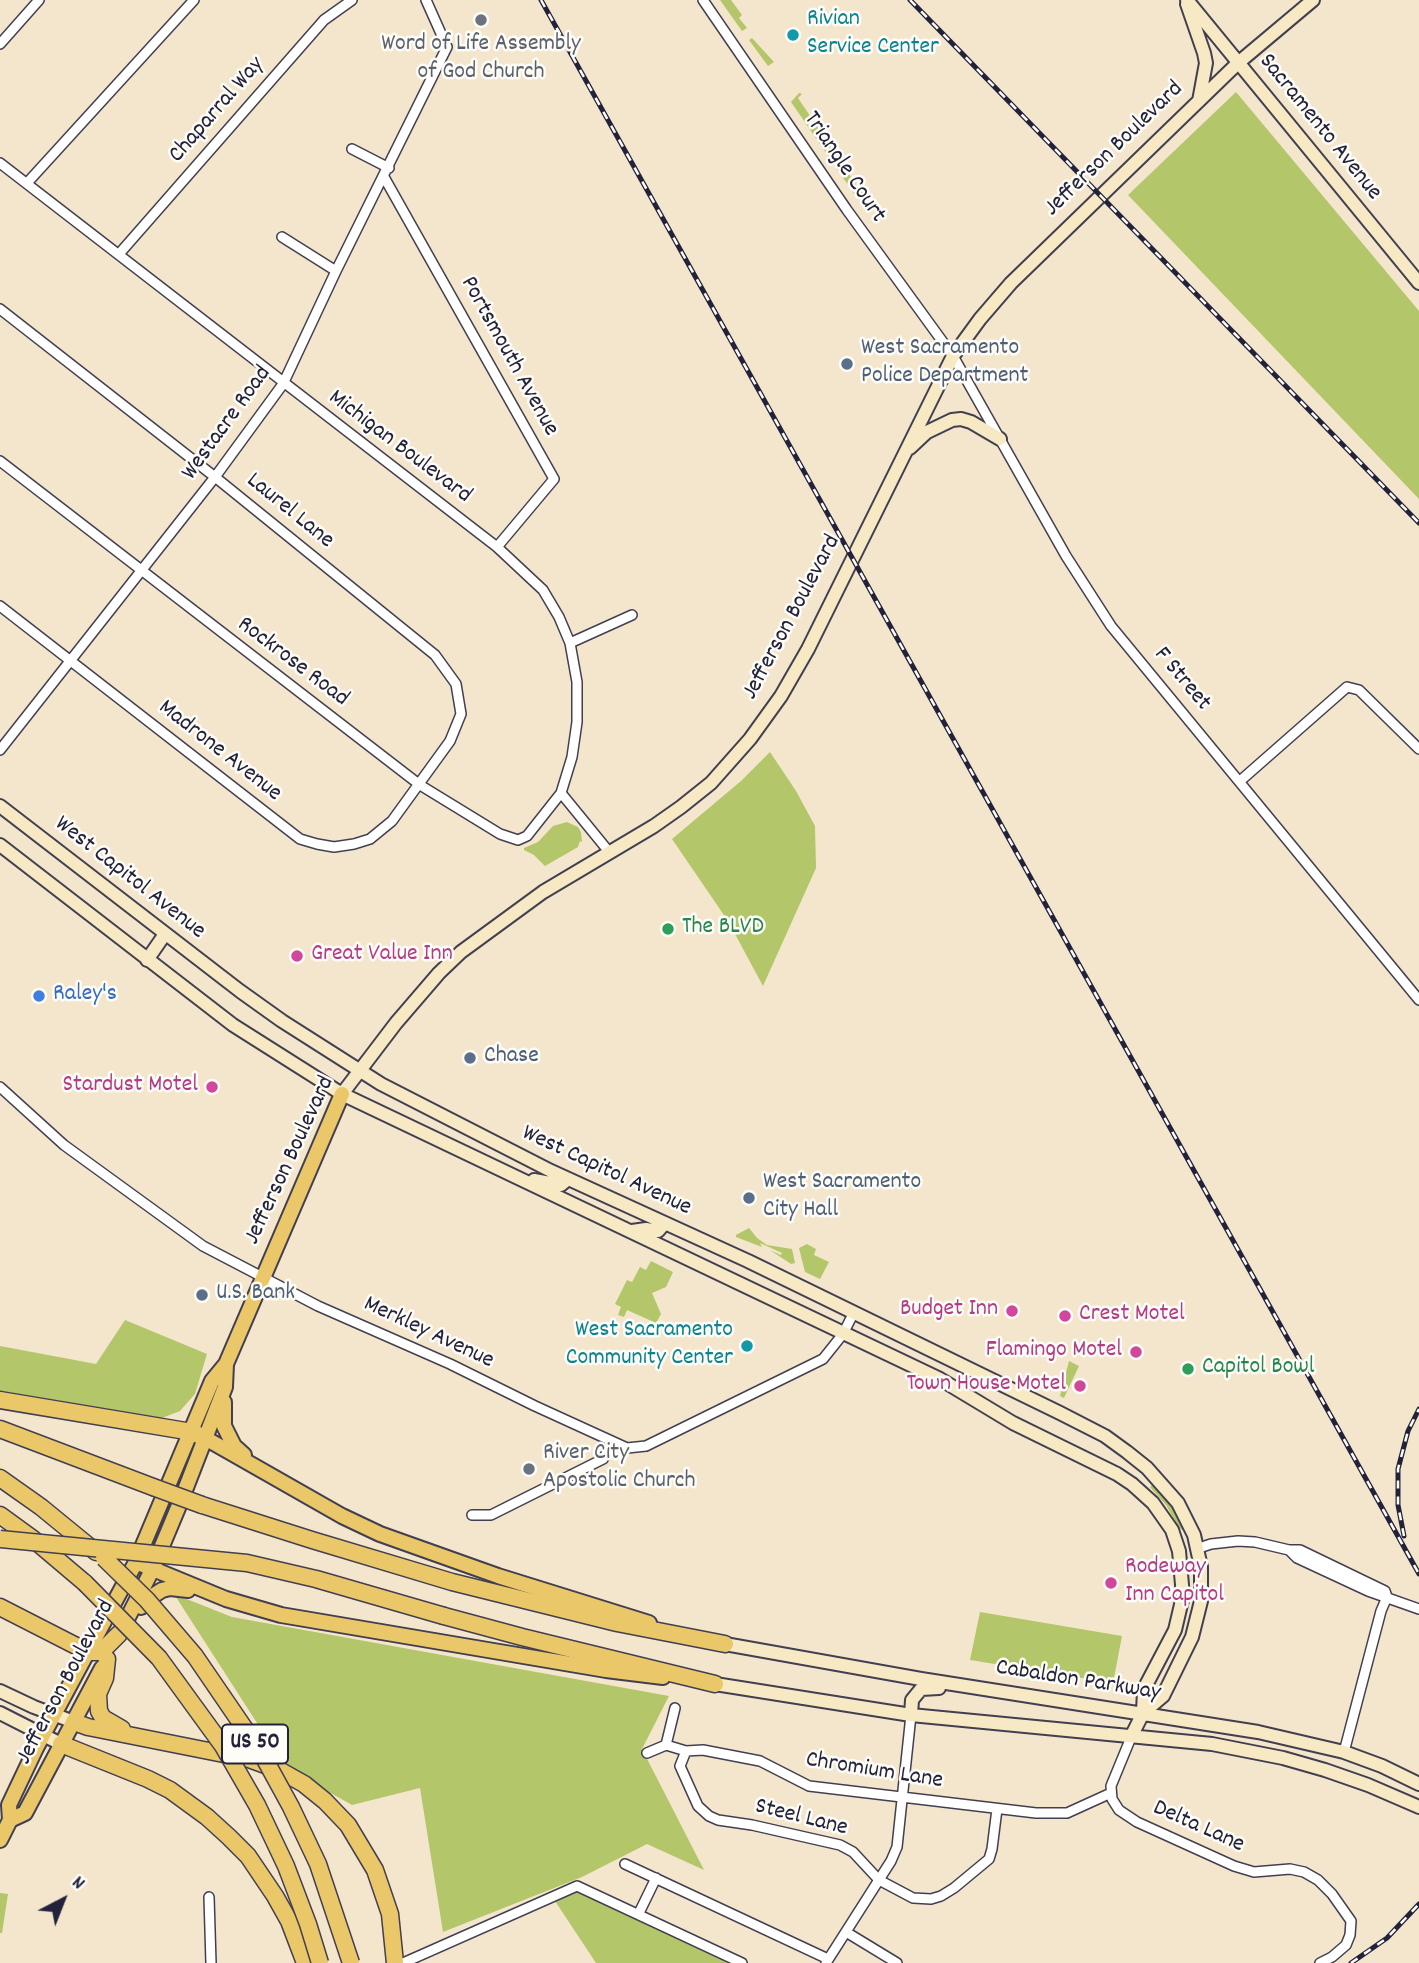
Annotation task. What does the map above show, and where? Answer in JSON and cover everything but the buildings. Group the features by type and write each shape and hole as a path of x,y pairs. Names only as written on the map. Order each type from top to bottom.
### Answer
{"highway":[{"path":"0,1399 198,1435"},
{"path":"0,1429 202,1505 312,1541 452,1582 617,1623 725,1644"},
{"name":"US 50","path":"0,1478 104,1558 148,1601 195,1656 262,1754 291,1807 318,1864 351,1963"},
{"name":"US 50","path":"0,1515 85,1583 159,1658 223,1746 257,1805 286,1866 309,1924 320,1963"},
{"path":"0,1539 247,1563 316,1579 534,1640 715,1684"},
{"path":"0,1607 88,1652 105,1648 119,1634"},
{"path":"107,1659 106,1678 98,1695 99,1711 111,1724 136,1737"},
{"path":"74,1722 249,1759 279,1770 314,1793 348,1825 366,1853 384,1891 390,1914 395,1963"},
{"path":"61,1744 148,1779 170,1790 207,1816 239,1846 261,1875 289,1920 305,1963"}],"main road":[{"name":"Sacramento Avenue","path":"1186,0 1419,283"},
{"path":"1186,0 1205,53 1206,62 1199,101"},
{"name":"Jefferson Boulevard","path":"10,1820 25,1813 152,1570 198,1435 212,1381 226,1364 342,1094 422,993 461,952 517,909 681,807 711,783 750,739 781,696 808,649 953,356 980,319 1011,283 1238,63 1313,0"},
{"path":"904,453 927,432 952,420 971,422 1000,439"},
{"name":"West Capitol Avenue","path":"0,806 272,1014 381,1084 471,1132 748,1261 1060,1413 1114,1442 1147,1468 1170,1492 1185,1515 1199,1548 1202,1585 1195,1628 1163,1696 1143,1713"},
{"name":"West Capitol Avenue","path":"0,845 233,1025 342,1094 940,1379 1013,1423 1117,1474 1153,1503 1172,1530 1179,1551 1183,1596 1181,1611 1175,1630 1144,1689 1143,1713"},
{"path":"147,960 165,934"},
{"path":"520,1178 561,1185 568,1179"},
{"path":"631,1231 658,1231 665,1223"},
{"name":"Jefferson Boulevard","path":"0,1840 10,1820 9,1805 42,1734 136,1562 198,1435 225,1387 226,1364"},
{"path":"225,1387 223,1418 228,1436 242,1454 264,1471"},
{"path":"198,1435 351,1521 380,1534 557,1595 725,1644"},
{"path":"1179,1551 1199,1548"},
{"path":"136,1562 226,1599 314,1622 606,1670 715,1684"},
{"path":"128,1617 155,1594 170,1588 189,1590 213,1599 226,1599"},
{"name":"Cabaldon Parkway","path":"725,1644 1269,1734 1344,1752 1419,1784"},
{"name":"Cabaldon Parkway","path":"715,1684 911,1715 1212,1744 1283,1758 1368,1785 1419,1807"},
{"path":"911,1715 915,1694 926,1687 975,1694 995,1690"},
{"path":"0,1691 74,1722"},
{"path":"0,1713 61,1744"},
{"path":"1132,1735 1143,1713"}],"street":[{"path":"0,44 39,0"},
{"path":"27,183 194,0"},
{"name":"Chaparral Way","path":"119,254 324,20 352,0"},
{"name":"Westacre Road","path":"0,750 215,477 283,384 447,47 426,0"},
{"name":"Triangle Court","path":"703,0 953,356"},
{"path":"352,149 387,173"},
{"name":"Michigan Boulevard","path":"0,163 283,384 498,547 543,590 570,643 577,682 577,722 572,757 561,793"},
{"name":"Portsmouth Avenue","path":"387,173 554,479 498,547"},
{"path":"282,237 336,271"},
{"name":"Laurel Lane","path":"0,309 215,477 435,655 456,684 461,714 450,741 420,785"},
{"name":"F Street","path":"953,356 1066,556 1111,626 1419,1000"},
{"name":"Rockrose Road","path":"0,461 420,785 500,834 518,840 527,836 561,793"},
{"name":"Madrone Avenue","path":"0,606 300,839 334,847 370,839 392,821 420,785"},
{"path":"570,643 632,615"},
{"path":"1240,781 1346,687 1359,690 1419,750"},
{"path":"561,793 610,853"},
{"name":"Merkley Avenue","path":"0,1087 64,1145 203,1245 318,1306 450,1364 627,1448 646,1446 823,1359 843,1334 853,1314"},
{"path":"472,1515 491,1515 603,1459 613,1443"},
{"path":"1199,1548 1238,1541 1289,1550 1297,1558 1419,1609"},
{"path":"1344,1752 1386,1594"},
{"path":"648,1753 666,1745 675,1708"},
{"path":"625,1864 827,1961 897,1847 911,1715"},
{"path":"1111,1793 1111,1786 1132,1735"},
{"name":"Chromium Lane","path":"666,1745 686,1751 703,1750 760,1761 809,1786 997,1809 1067,1813 1111,1793"},
{"name":"Steel Lane","path":"686,1751 680,1766 698,1806 709,1816 840,1845 853,1852 879,1880 913,1898 931,1899 954,1888 989,1858 997,1809"},
{"name":"Delta Lane","path":"1111,1793 1119,1810 1127,1816 1234,1866 1254,1872 1290,1869 1311,1876 1325,1886 1344,1908 1351,1921 1346,1945 1320,1963"},
{"path":"639,1913 656,1878"},
{"path":"403,1963 577,1886 742,1963"},
{"path":"209,1897 211,1963"},
{"path":"846,1932 897,1963"}],"green space":[{"path":"720,0 731,0 742,15 739,18 747,28 742,31"},
{"path":"752,38 774,62 768,66 749,40"},
{"path":"1236,92 1419,311 1419,499 1128,195"},
{"path":"799,93 802,94 798,98 859,189 865,187 865,193 855,195 791,102"},
{"path":"770,752 815,826 816,868 763,986 728,921 672,839 741,781"},
{"path":"567,822 578,827 581,832 582,842 580,841 578,847 545,866 524,850 538,842 553,826"},
{"path":"749,1228 767,1245 792,1249 795,1263 791,1264 770,1250 781,1255 782,1253 760,1243 762,1247 736,1237"},
{"path":"807,1244 816,1249 814,1255 829,1262 820,1279 805,1272 799,1248"},
{"path":"651,1261 673,1272 666,1287 652,1293 661,1314 656,1323 627,1310 624,1317 618,1315 621,1307 615,1304 627,1280 632,1282 640,1267 646,1270"},
{"path":"125,1320 207,1354 195,1394 180,1411 162,1418 0,1391 0,1346 96,1364"},
{"path":"1069,1361 1079,1366 1064,1398 1060,1396"},
{"path":"1154,1483 1173,1506 1186,1532 1179,1528 1166,1505 1150,1487"},
{"path":"174,1594 232,1617 669,1696 642,1749 704,1870 647,1844 582,1877 443,1932 420,1788 352,1805 286,1768"},
{"path":"980,1612 1122,1636 1113,1683 970,1660"},
{"path":"578,1891 730,1963 596,1963 555,1901"},
{"path":"0,1893 8,1894 2,1933 0,1933"}],"railway":[{"path":"541,0 1419,1574"},
{"path":"910,0 1419,523"},
{"path":"1404,1536 1398,1505 1398,1469 1408,1431 1419,1409"},
{"path":"1351,1963 1387,1938 1419,1904"}],"place":[{"name":"Word of Life Assembly of God Church","path":"481,20"},
{"name":"Rivian Service Center","path":"793,35"},
{"name":"West Sacramento Police Department","path":"847,364"},
{"name":"The BLVD","path":"668,929"},
{"name":"Great Value Inn","path":"297,956"},
{"name":"Raley's","path":"39,996"},
{"name":"Chase","path":"470,1058"},
{"name":"Stardust Motel","path":"212,1087"},
{"name":"West Sacramento City Hall","path":"749,1198"},
{"name":"U.S. Bank","path":"202,1295"},
{"name":"Budget Inn","path":"1012,1311"},
{"name":"Crest Motel","path":"1065,1316"},
{"name":"West Sacramento Community Center","path":"747,1346"},
{"name":"Flamingo Motel","path":"1136,1352"},
{"name":"Capitol Bowl","path":"1188,1369"},
{"name":"Town House Motel","path":"1080,1386"},
{"name":"River City Apostolic Church","path":"529,1469"},
{"name":"Rodeway Inn Capitol","path":"1111,1583"}]}
